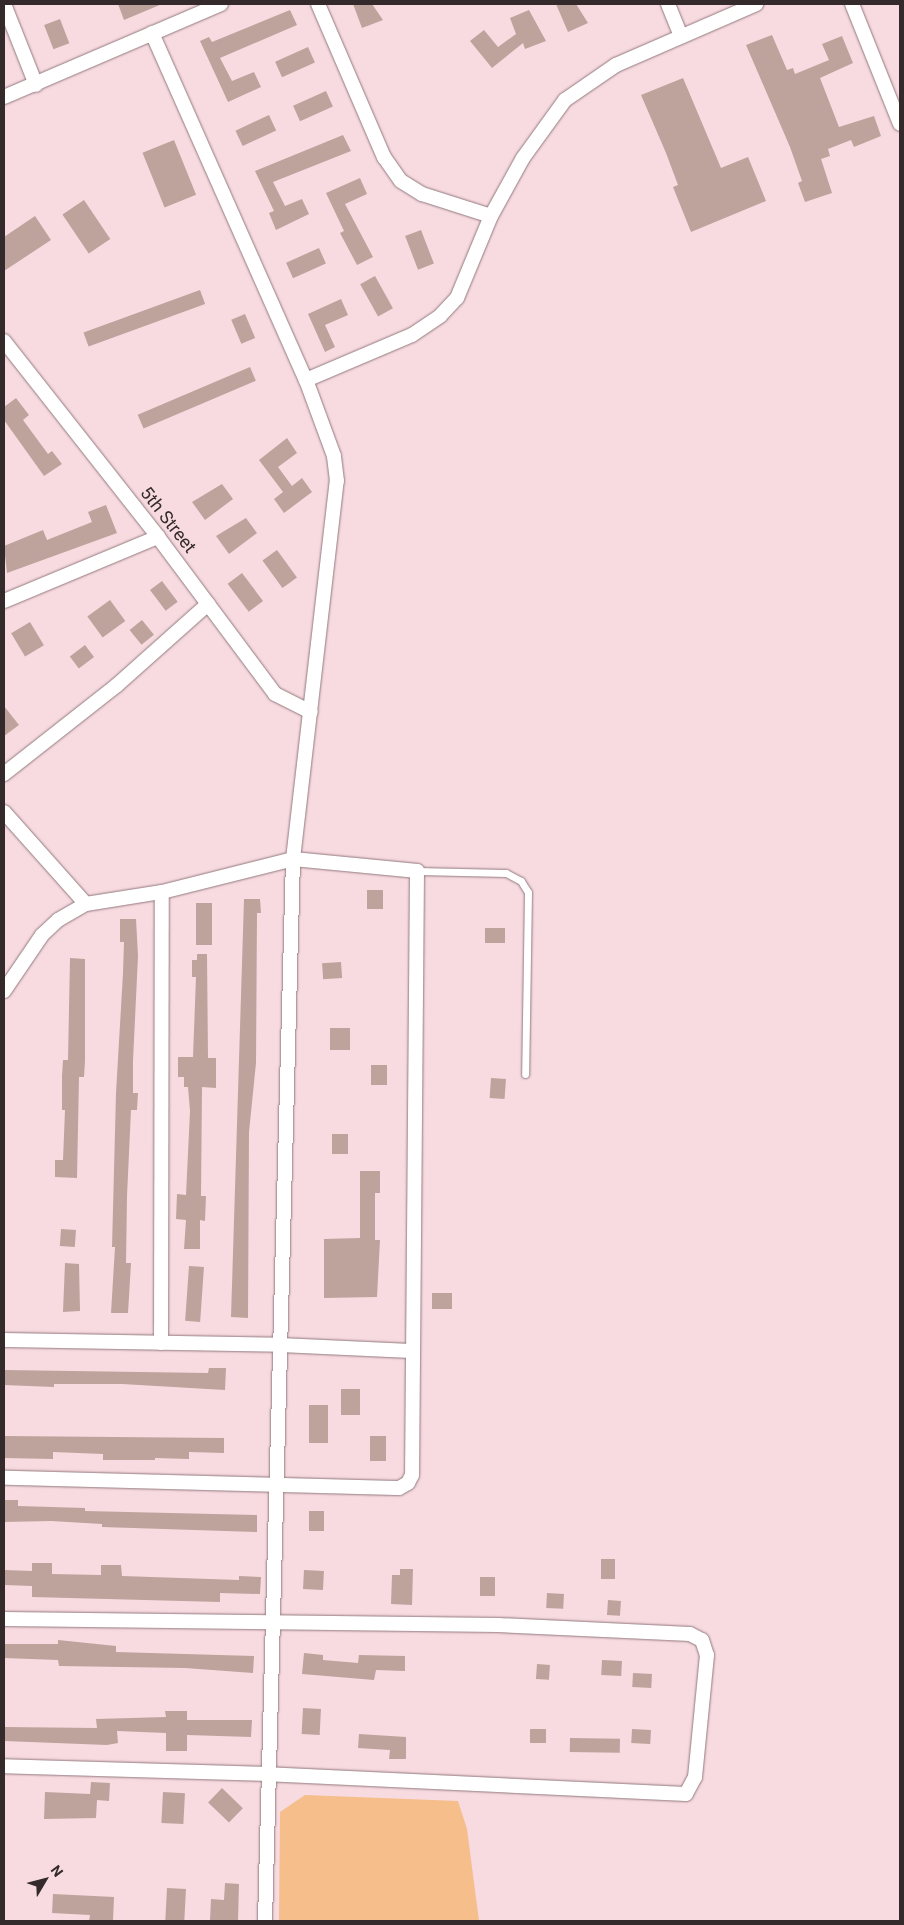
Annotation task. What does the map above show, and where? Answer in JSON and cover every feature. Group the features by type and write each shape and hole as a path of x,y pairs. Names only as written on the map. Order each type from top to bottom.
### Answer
{"street":[{"path":"4,4 36,84"},
{"path":"4,97 221,4"},
{"path":"318,4 384,157 400,181 422,194 491,216"},
{"path":"668,4 681,36"},
{"path":"306,380 412,335 440,316 457,298 491,216 523,158 566,100 616,65 756,4"},
{"path":"852,4 900,124"},
{"path":"152,33 306,380 334,456 337,481 293,859 275,1483 275,1623 265,1921"},
{"name":"5th Street","path":"4,341 158,537 275,694 311,712"},
{"path":"4,601 158,537"},
{"path":"4,774 117,685 208,604"},
{"path":"4,812 86,904"},
{"path":"4,991 42,935 58,920 86,904 162,892 293,859 417,871 412,1475 408,1483 400,1488 275,1483 4,1478"},
{"path":"161,1343 162,892"},
{"path":"4,1340 280,1345 412,1352"},
{"path":"4,1619 498,1625 690,1634 702,1640 707,1655 695,1777 686,1794 269,1774 4,1766"}],"lane":[{"path":"417,871 506,873 521,881 528,892 525,1074"}],"shaded area":[{"path":"305,1795 458,1801 467,1829 479,1921 279,1921 280,1812"}],"building":[{"path":"118,4 162,4 124,20"},
{"path":"353,4 372,4 383,20 362,28"},
{"path":"556,4 576,4 588,23 568,32"},
{"path":"290,10 297,25 220,58 232,81 254,72 261,87 228,102 200,41 209,37 212,42"},
{"path":"529,10 546,41 525,49 523,43 492,68 470,41 484,30 498,47 516,34 510,18"},
{"path":"60,19 69,43 53,49 44,25"},
{"path":"772,35 787,70 793,68 795,74 829,60 822,44 842,36 853,63 820,78 839,127 874,116 881,136 854,147 851,140 828,149 830,156 821,159 832,193 805,202 798,183 802,181 790,147 746,45"},
{"path":"308,47 315,63 282,77 275,62"},
{"path":"683,78 721,168 748,157 766,201 691,232 673,187 678,185 641,95"},
{"path":"326,91 333,107 300,121 293,106"},
{"path":"269,115 276,130 243,146 235,131"},
{"path":"343,135 351,151 273,182 285,206 302,199 309,214 276,230 269,213 274,211 255,171"},
{"path":"174,140 196,195 165,207 142,153"},
{"path":"360,178 367,194 345,204 373,257 357,265 340,233 344,231 326,193"},
{"path":"84,200 110,239 89,254 62,215"},
{"path":"35,216 51,240 4,271 4,237"},
{"path":"421,230 434,264 418,270 405,236"},
{"path":"319,248 326,264 293,278 286,263"},
{"path":"375,276 393,308 378,317 360,284"},
{"path":"200,290 205,304 89,347 83,332"},
{"path":"341,299 348,315 325,325 335,347 325,352 308,314"},
{"path":"245,314 255,338 241,344 231,320"},
{"path":"250,367 256,381 144,428 138,415"},
{"path":"16,398 29,415 23,420 48,454 52,451 62,464 44,476 4,420 4,407"},
{"path":"287,438 297,453 278,467 292,486 302,478 312,492 284,513 274,499 283,492 259,460"},
{"path":"222,484 233,499 205,520 192,502"},
{"path":"106,505 117,533 7,573 4,546 43,530 47,540 92,522 88,512"},
{"path":"246,518 257,533 229,554 216,536"},
{"path":"277,550 297,578 282,588 262,561"},
{"path":"242,573 263,601 249,612 228,584"},
{"path":"162,581 178,602 166,611 150,590"},
{"path":"110,600 125,621 103,637 87,616"},
{"path":"142,620 154,635 142,645 130,630"},
{"path":"30,622 44,645 25,656 11,633"},
{"path":"85,645 94,657 79,668 70,656"},
{"path":"4,706 19,725 4,736"},
{"path":"367,890 383,890 383,909 367,909"},
{"path":"244,899 260,899 261,913 257,913 256,1063 249,1132 248,1318 231,1317"},
{"path":"196,903 212,903 212,945 196,945"},
{"path":"120,919 136,919 138,956 133,1093 138,1093 137,1110 131,1110 127,1196 126,1263 131,1263 128,1313 111,1313 115,1247 112,1247 116,1093 124,942 120,942"},
{"path":"485,928 505,928 505,943 485,943"},
{"path":"197,954 207,954 208,1058 216,1058 216,1088 202,1087 201,1196 206,1196 205,1221 200,1220 200,1249 184,1249 186,1220 176,1219 177,1194 186,1195 190,1111 188,1087 184,1087 184,1077 178,1077 178,1057 193,1057 196,977 192,977 192,960 197,960"},
{"path":"70,958 85,959 85,1061 84,1077 79,1077 77,1178 55,1177 55,1160 63,1160 65,1110 62,1110 62,1076 63,1060 68,1060"},
{"path":"341,962 342,978 323,979 322,963"},
{"path":"330,1028 350,1028 350,1050 330,1050"},
{"path":"371,1065 387,1065 387,1085 371,1085"},
{"path":"491,1078 506,1079 505,1099 490,1098"},
{"path":"332,1134 348,1134 348,1154 332,1154"},
{"path":"360,1171 380,1171 380,1193 375,1193 375,1240 380,1240 377,1297 324,1298 324,1239 360,1238"},
{"path":"61,1229 76,1230 75,1247 60,1246"},
{"path":"65,1263 79,1264 80,1311 63,1312"},
{"path":"189,1266 204,1267 200,1322 185,1321"},
{"path":"432,1293 452,1293 452,1309 432,1309"},
{"path":"209,1368 226,1368 225,1390 122,1384 54,1384 54,1387 4,1385 4,1370 208,1373"},
{"path":"341,1389 360,1389 360,1415 341,1415"},
{"path":"309,1405 328,1405 328,1443 309,1443"},
{"path":"4,1436 224,1438 224,1453 189,1452 189,1459 155,1458 155,1460 103,1460 103,1454 53,1452 53,1459 4,1458"},
{"path":"370,1436 386,1436 386,1461 370,1461"},
{"path":"4,1500 18,1500 18,1506 85,1508 85,1511 257,1515 257,1532 102,1527 102,1524 51,1521 4,1522"},
{"path":"309,1511 324,1511 324,1531 309,1531"},
{"path":"601,1559 615,1559 615,1579 601,1579"},
{"path":"32,1563 52,1563 52,1574 101,1575 101,1565 121,1565 122,1576 239,1580 239,1576 261,1577 260,1594 220,1593 220,1602 32,1597 32,1586 4,1585 4,1570 32,1571"},
{"path":"400,1569 413,1569 412,1605 391,1604 392,1575 400,1575"},
{"path":"304,1570 324,1571 323,1590 303,1589"},
{"path":"480,1577 495,1577 495,1596 480,1596"},
{"path":"547,1593 564,1594 563,1609 546,1608"},
{"path":"608,1600 621,1601 620,1616 607,1615"},
{"path":"58,1640 116,1646 116,1652 254,1656 253,1673 185,1668 59,1666 58,1660 4,1658 4,1644 58,1644"},
{"path":"304,1653 323,1655 323,1660 358,1663 359,1655 405,1656 405,1671 376,1670 374,1680 302,1674"},
{"path":"602,1660 622,1661 621,1676 601,1675"},
{"path":"537,1664 550,1665 549,1680 536,1679"},
{"path":"633,1673 652,1674 651,1688 632,1687"},
{"path":"303,1708 321,1709 320,1735 302,1734"},
{"path":"165,1711 187,1711 187,1720 252,1720 251,1737 187,1735 187,1751 166,1751 166,1733 117,1731 118,1743 107,1745 4,1741 4,1727 97,1728 96,1719 166,1717"},
{"path":"530,1729 546,1729 546,1743 530,1743"},
{"path":"632,1729 651,1730 650,1744 631,1743"},
{"path":"359,1734 406,1737 406,1759 389,1759 390,1750 358,1748"},
{"path":"570,1738 620,1739 620,1753 570,1752"},
{"path":"91,1782 110,1783 109,1801 97,1800 96,1818 44,1819 45,1792 90,1794"},
{"path":"222,1788 243,1808 229,1823 208,1802"},
{"path":"163,1792 185,1793 183,1824 161,1823"},
{"path":"225,1883 239,1884 238,1921 210,1920 211,1899 224,1900"},
{"path":"167,1888 186,1889 184,1921 165,1921"},
{"path":"53,1894 114,1897 113,1921 89,1921 90,1915 52,1913"}]}
